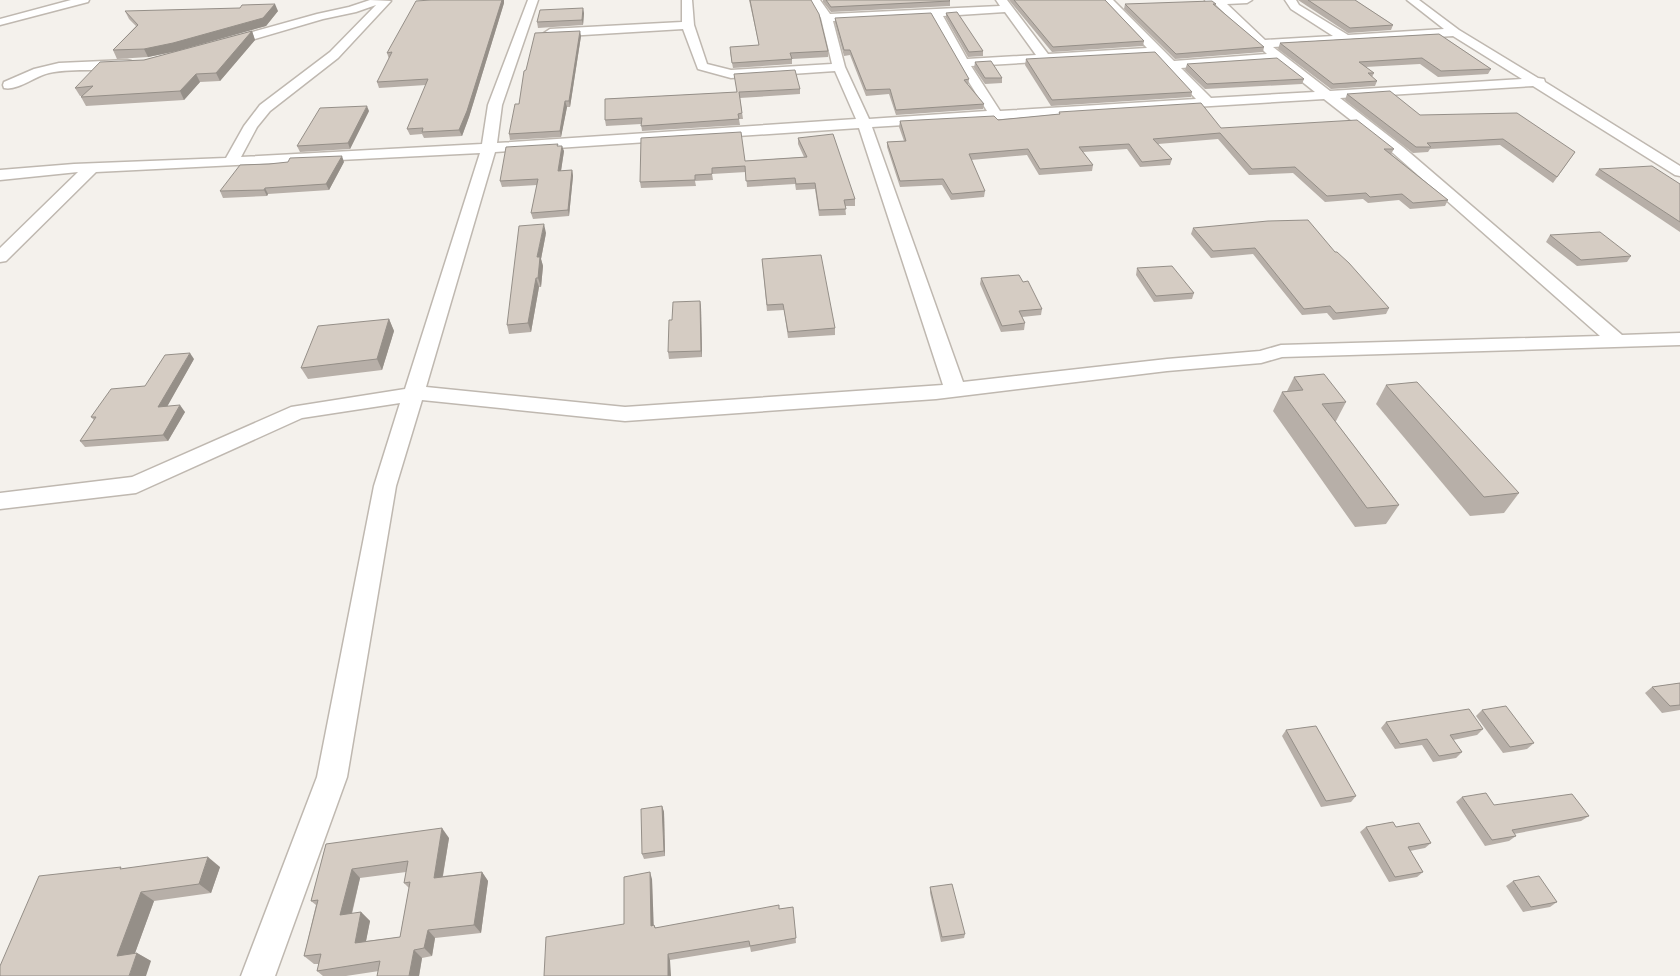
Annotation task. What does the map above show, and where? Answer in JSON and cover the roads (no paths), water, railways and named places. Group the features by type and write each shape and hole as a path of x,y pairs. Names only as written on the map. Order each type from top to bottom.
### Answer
{"street":[{"path":"0,22 84,0"},
{"path":"216,46 321,16 352,10 380,0"},
{"path":"231,162 251,126 265,108 334,55 387,0"},
{"path":"532,34 525,18 533,0"},
{"path":"687,0 688,25 702,66 731,74 839,67"},
{"path":"815,0 828,18 839,67 864,123 955,389"},
{"path":"1199,2 1247,0"},
{"path":"1290,0 1295,7 1346,39"},
{"path":"1412,0 1455,32 1539,82 1680,172"},
{"path":"1218,1 1262,44 1329,94 1398,150 1619,342"},
{"path":"1109,2 1131,4"},
{"path":"1109,2 1207,102"},
{"path":"828,18 936,13 1004,4 1045,58"},
{"path":"936,13 963,63 996,115"},
{"path":"532,34 688,25"},
{"path":"1262,44 1455,32"},
{"path":"258,976 332,776 385,486 489,148 495,105 532,34"},
{"path":"963,63 1157,51"},
{"path":"1172,65 1279,58"},
{"path":"3,84 59,67 140,63"},
{"path":"0,175 91,168 489,148 1539,82"},
{"path":"0,256 91,168"},
{"path":"0,501 136,486 298,412 413,394 429,393 624,414 936,392 1261,357 1281,351 1680,339"}]}
